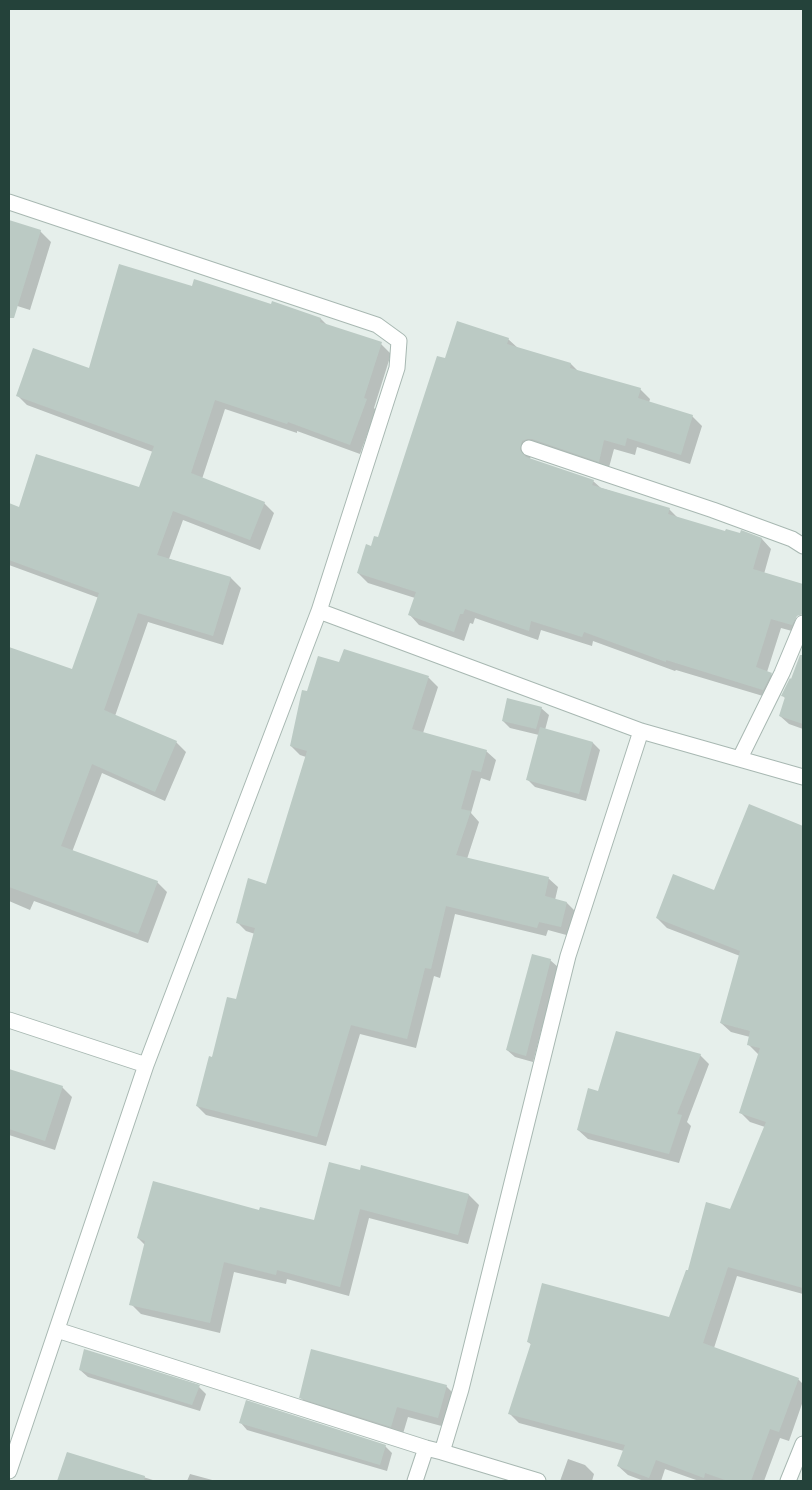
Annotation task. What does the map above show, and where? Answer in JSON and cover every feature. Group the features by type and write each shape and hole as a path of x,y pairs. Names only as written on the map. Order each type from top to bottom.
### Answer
{"street":[{"path":"9,202 377,326 399,340 397,368 319,611 146,1065 9,1471"},
{"path":"529,448 713,510 803,546"},
{"path":"319,611 641,731 803,777"},
{"path":"740,758 782,673 803,623"},
{"path":"442,1452 461,1390 568,956 641,731"},
{"path":"9,1020 146,1065"},
{"path":"57,1330 426,1448 538,1481"},
{"path":"788,1481 803,1444"},
{"path":"414,1481 426,1448"}],"building":[{"path":"9,220 41,230 14,318 9,318"},
{"path":"119,264 192,286 194,279 271,304 272,301 321,318 320,322 382,342 364,398 367,399 350,445 288,422 287,424 215,400 191,473 265,502 250,540 173,511 157,555 231,577 213,636 138,613 104,710 177,741 155,792 92,764 61,846 158,881 138,934 9,887 9,647 72,669 99,593 9,560 9,503 19,507 36,454 139,487 154,446 16,396 33,348 89,368"},
{"path":"457,321 509,338 507,344 571,363 570,368 641,388 638,398 693,415 681,455 627,438 625,446 604,440 599,462 532,439 522,441 520,450 526,457 594,480 592,485 670,508 668,514 725,531 726,529 740,533 741,530 762,538 753,569 803,584 803,614 797,616 792,625 771,619 756,667 772,673 763,690 666,660 666,662 584,632 582,637 531,621 529,631 465,609 463,614 460,614 454,632 408,615 416,592 357,573 366,544 371,546 374,536 378,537 437,356 445,358"},
{"path":"344,649 429,676 412,729 487,750 481,772 472,770 461,809 471,811 456,855 549,877 545,896 567,902 561,927 539,922 537,928 446,906 431,969 425,968 407,1039 351,1025 317,1137 196,1106 209,1056 212,1057 227,997 236,999 255,928 236,923 248,878 266,884 307,751 290,746 302,690 307,691 318,656 339,662"},
{"path":"800,655 803,655 803,724 779,716 785,697 781,696 791,679"},
{"path":"507,698 542,707 536,729 502,721"},
{"path":"540,727 593,742 579,794 526,780"},
{"path":"749,804 803,826 803,1288 728,1267 703,1343 799,1378 779,1432 770,1429 751,1481 728,1481 705,1473 704,1478 656,1460 649,1478 617,1466 625,1445 508,1414 531,1343 527,1342 542,1283 669,1317 686,1270 688,1270 706,1202 730,1209 766,1122 739,1113 760,1048 747,1045 750,1031 720,1023 740,951 656,918 673,874 714,890"},
{"path":"532,954 551,959 526,1056 506,1050"},
{"path":"616,1031 701,1054 677,1114 682,1115 669,1154 577,1130 588,1088 598,1091"},
{"path":"9,1069 63,1086 45,1141 9,1129"},
{"path":"329,1162 360,1170 361,1165 469,1194 458,1235 360,1209 340,1287 277,1270 276,1275 224,1262 210,1323 129,1305 145,1241 137,1238 153,1181 259,1210 260,1207 314,1220"},
{"path":"84,1349 200,1385 192,1405 79,1370"},
{"path":"311,1349 447,1385 438,1418 397,1407 391,1427 299,1398"},
{"path":"246,1400 386,1445 380,1465 239,1423"},
{"path":"67,1452 145,1476 144,1481 57,1481"}]}
